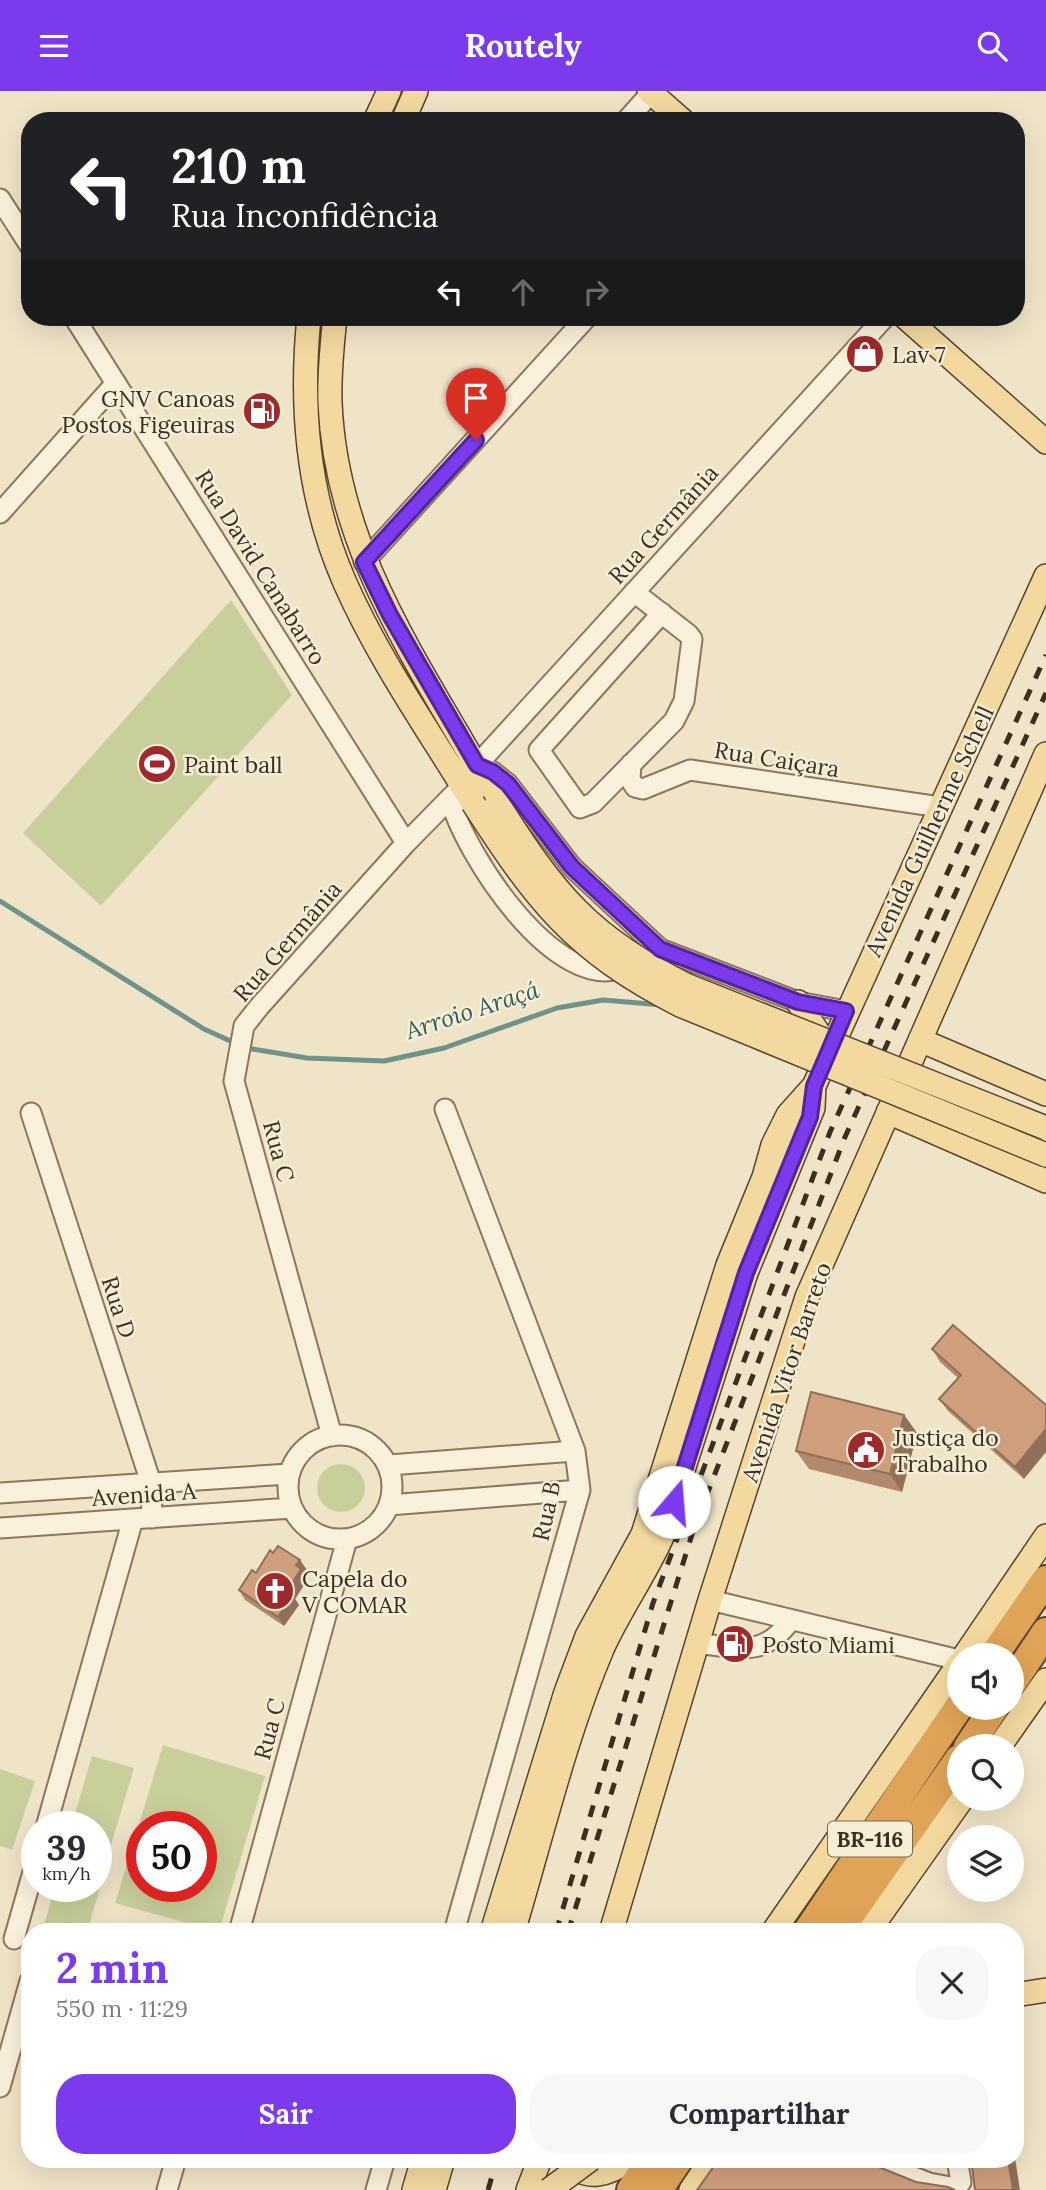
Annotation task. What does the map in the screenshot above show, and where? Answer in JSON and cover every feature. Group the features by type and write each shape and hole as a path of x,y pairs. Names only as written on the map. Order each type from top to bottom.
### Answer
{"highway":[{"path":"1002,1643 1046,1580"},
{"path":"1024,1665 1046,1632"},
{"name":"BR-116","path":"813,1923 950,1720"},
{"name":"BR-116","path":"844,1923 947,1777"},
{"path":"631,2190 646,2168"},
{"path":"658,2190 673,2168"}],"main road":[{"path":"379,112 389,91"},
{"path":"407,112 416,91"},
{"path":"650,92 673,112"},
{"path":"309,326 305,408 310,456 330,543 344,581 369,633 462,795 533,893 596,955 634,981 680,1005 1046,1155"},
{"path":"334,326 330,401 334,447 352,529 364,562 390,615 526,849 563,896 603,936 644,964 688,986 1046,1128"},
{"path":"915,326 1046,442"},
{"name":"Avenida Guilherme Schell","path":"516,1923 583,1700 604,1646 644,1576 661,1539 746,1273 773,1179 780,1129 814,1086 1046,576"},
{"name":"Avenida Vitor Barreto","path":"614,1923 710,1600 807,1297 1046,754"},
{"path":"798,1002 829,1049"},
{"path":"920,1040 1046,1094"},
{"path":"888,1112 1046,1181"},
{"name":"Avenida Guilherme Schell","path":"495,1923 566,1692 587,1636 643,1534 728,1265 773,1179"},
{"path":"973,1643 1046,1536"},
{"path":"780,1923 947,1680"},
{"path":"1008,1734 1046,1680"},
{"path":"875,1923 954,1811"},
{"path":"1024,1993 1046,1990"},
{"path":"414,2190 420,2168"},
{"path":"434,2190 440,2168"},
{"path":"528,2190 537,2168"},
{"path":"576,2168 598,2176 618,2168"},
{"path":"549,2190 578,2168"},
{"path":"691,2190 706,2168"}],"street":[{"path":"633,112 650,92"},
{"path":"0,199 21,232"},
{"name":"Rua David Canabarro","path":"80,326 406,843"},
{"path":"364,562 579,326"},
{"name":"Rua Germânia","path":"477,765 877,326"},
{"path":"0,513 116,383"},
{"path":"634,592 662,613 692,639 684,701 674,721 593,803 580,808 540,750 662,613"},
{"name":"Rua Caiçara","path":"631,764 631,779 635,787 643,789 690,771 940,807"},
{"path":"477,765 493,772 508,784 572,867 660,949 798,1002 846,1011"},
{"path":"462,795 460,831 474,857 522,922 549,944 578,964 596,971 621,969 660,949"},
{"name":"Rua Germânia","path":"236,1075 244,1027 406,843 462,795"},
{"name":"Rua C","path":"236,1075 332,1436"},
{"name":"Rua B","path":"445,1109 575,1451 580,1490 457,1923"},
{"name":"Rua D","path":"31,1112 151,1483 143,1518 51,1811"},
{"path":"332,1436 361,1440 373,1447 389,1465 392,1488 389,1505 373,1528 347,1539 330,1539 314,1533 301,1522 292,1508 288,1491 289,1474 305,1448 332,1436"},
{"path":"389,1465 575,1451"},
{"name":"Avenida A","path":"0,1493 289,1474"},
{"path":"389,1505 580,1490"},
{"name":"Avenida A","path":"0,1528 292,1508"},
{"name":"Rua C","path":"241,1923 347,1539"},
{"path":"710,1600 947,1659"},
{"path":"697,1643 742,1649 763,1647 778,1637 790,1621"},
{"path":"14,1940 25,1902"},
{"path":"0,2087 21,2013"},
{"path":"167,2190 173,2168"},
{"path":"376,2190 382,2168"},
{"path":"891,2168 929,2183 956,2188 961,2182 959,2168"}],"green space":[{"name":"Paint ball","path":"231,600 292,695 101,906 23,833"},
{"path":"341,1464 358,1471 365,1488 358,1505 341,1512 324,1505 317,1488 324,1471"},
{"path":"163,1745 265,1776 222,1923 187,1923 115,1903 126,1867 126,1902 217,1902 217,1811 143,1811"},
{"path":"92,1756 134,1768 112,1842 112,1811 76,1811"},
{"path":"0,1769 35,1781 25,1811 21,1811 21,1823 12,1850 0,1846"},
{"path":"51,1902 96,1902 90,1923 44,1923"}],"building":[{"path":"953,1325 1046,1405 1046,1429 1015,1467 939,1399 961,1375 932,1349"},
{"path":"811,1392 904,1415 890,1474 796,1451"},
{"name":"Capela do V COMAR","path":"278,1546 300,1560 296,1565 301,1569 287,1592 292,1595 278,1617 239,1590 252,1570 256,1573 270,1550 273,1553"},
{"path":"713,2168 881,2168 916,2182 955,2190 697,2190"},
{"path":"972,2168 1009,2168 1013,2190 975,2190"}],"waterway":[{"name":"Arroio Araçá","path":"0,901 204,1029 237,1044"},
{"name":"Arroio Araçá","path":"246,1048 307,1058 384,1061 444,1048 557,1008 603,1000 662,1005"}],"railway":[{"path":"559,1923 653,1603 830,1132 1046,655"},
{"path":"571,1923 694,1528 845,1137 1046,693"},
{"path":"488,2190 494,2168"}],"place":[{"name":"Lav 7","path":"865,354"},
{"name":"GNV Canoas Postos Figeuiras","path":"262,411"},
{"name":"Paint ball","path":"157,764"},
{"name":"Justiça do Trabalho","path":"866,1450"},
{"name":"Capela do V COMAR","path":"275,1591"},
{"name":"Posto Miami","path":"735,1644"}],"route":[{"path":"476,440 364,562 421,671 477,765 493,772 508,784 572,867 660,949 798,1002 846,1011 814,1086 814,1108 746,1273 674,1502"}]}
